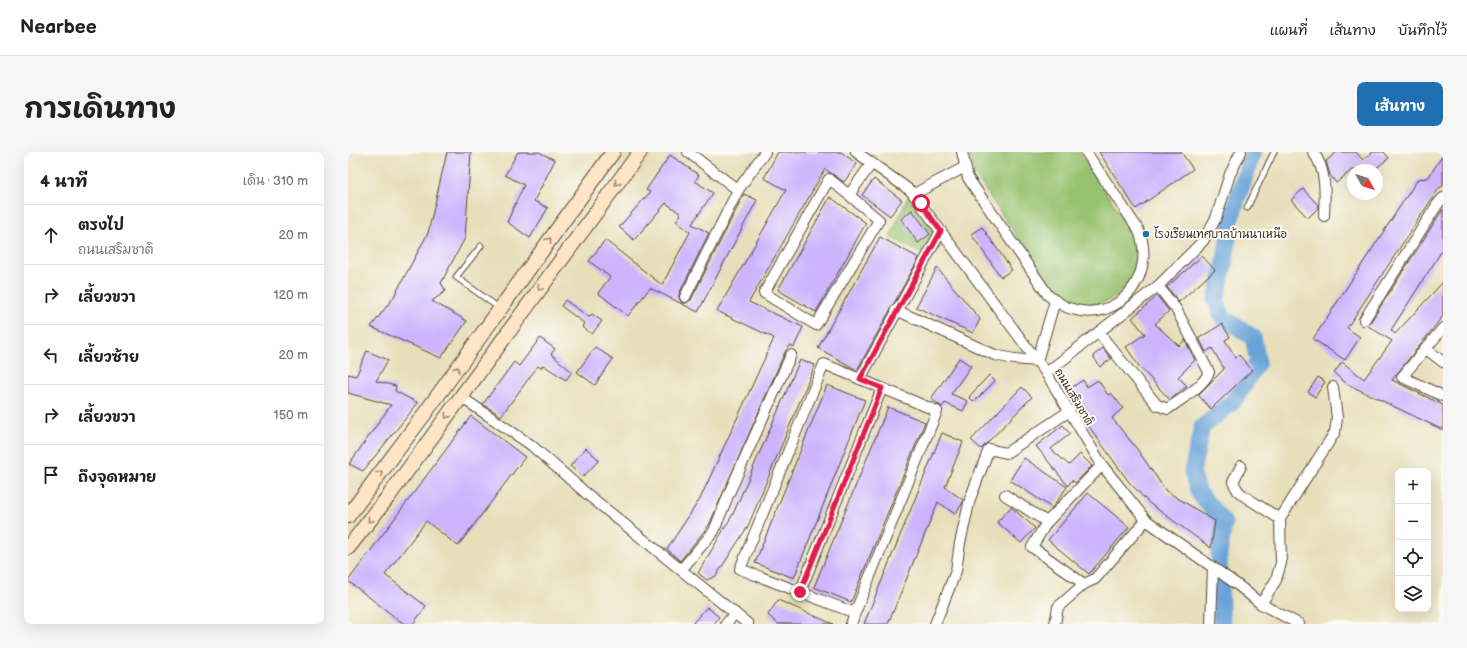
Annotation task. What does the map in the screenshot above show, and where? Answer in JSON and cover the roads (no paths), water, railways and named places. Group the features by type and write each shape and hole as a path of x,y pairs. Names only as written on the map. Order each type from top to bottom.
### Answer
{"main road":[{"path":"348,516 613,152"},
{"path":"348,548 388,497 640,152"}],"street":[{"path":"688,152 738,190"},
{"path":"685,297 738,190 765,152"},
{"name":"ถนนเสริมชาติ","path":"856,152 914,194 1046,373 1068,412 1102,465 1146,520 1239,586 1261,604 1299,624"},
{"path":"962,152 964,167 968,178 1048,295 1063,306 1091,312 1110,307 1125,297 1132,290 1141,274 1143,265 1143,245 1138,229 1086,152"},
{"path":"1046,373 1158,286 1203,241 1216,218 1230,174 1241,152"},
{"path":"1317,153 1325,186 1324,216"},
{"path":"849,195 872,163"},
{"path":"914,194 964,167"},
{"path":"829,179 849,195 879,220 816,325 764,293 829,179"},
{"path":"1364,320 1437,205 1443,198"},
{"path":"860,379 896,310 925,262 941,231"},
{"path":"1099,333 1157,405 1168,409 1190,392 1207,378 1209,372 1176,309 1158,286"},
{"path":"896,310 996,355 1014,359 1037,361 1056,300"},
{"path":"1443,328 1402,377 1443,396"},
{"path":"1425,348 1443,362"},
{"path":"681,570 714,531 730,491 791,355"},
{"path":"851,624 937,411 824,364 740,569 855,614"},
{"path":"1261,604 1276,580 1281,563 1280,519 1335,432 1337,418 1333,387"},
{"path":"800,592 882,388"},
{"path":"460,397 531,445 587,494 748,624"},
{"path":"935,624 956,571 960,543 970,499 990,449 1006,453 1068,412"},
{"path":"1084,584 1032,547 1047,522 1102,465"},
{"path":"1241,466 1233,482 1238,491 1280,519"},
{"path":"1005,495 1047,522"},
{"path":"1055,624 1058,607 1084,584 1094,579 1146,520"},
{"path":"1211,624 1213,568"},
{"path":"726,624 735,613"}],"lane":[{"path":"1247,208 1274,152"},
{"path":"481,246 456,277 500,309"}],"waterway":[{"path":"1222,624 1219,555 1224,523 1199,493 1192,472 1202,427 1233,402 1258,362 1253,337 1223,318 1216,301 1225,260 1231,218 1253,152"}],"place":[{"name":"โรงเรียนเทศบาลบ้านนาเหนือ","path":"1146,234"}]}
